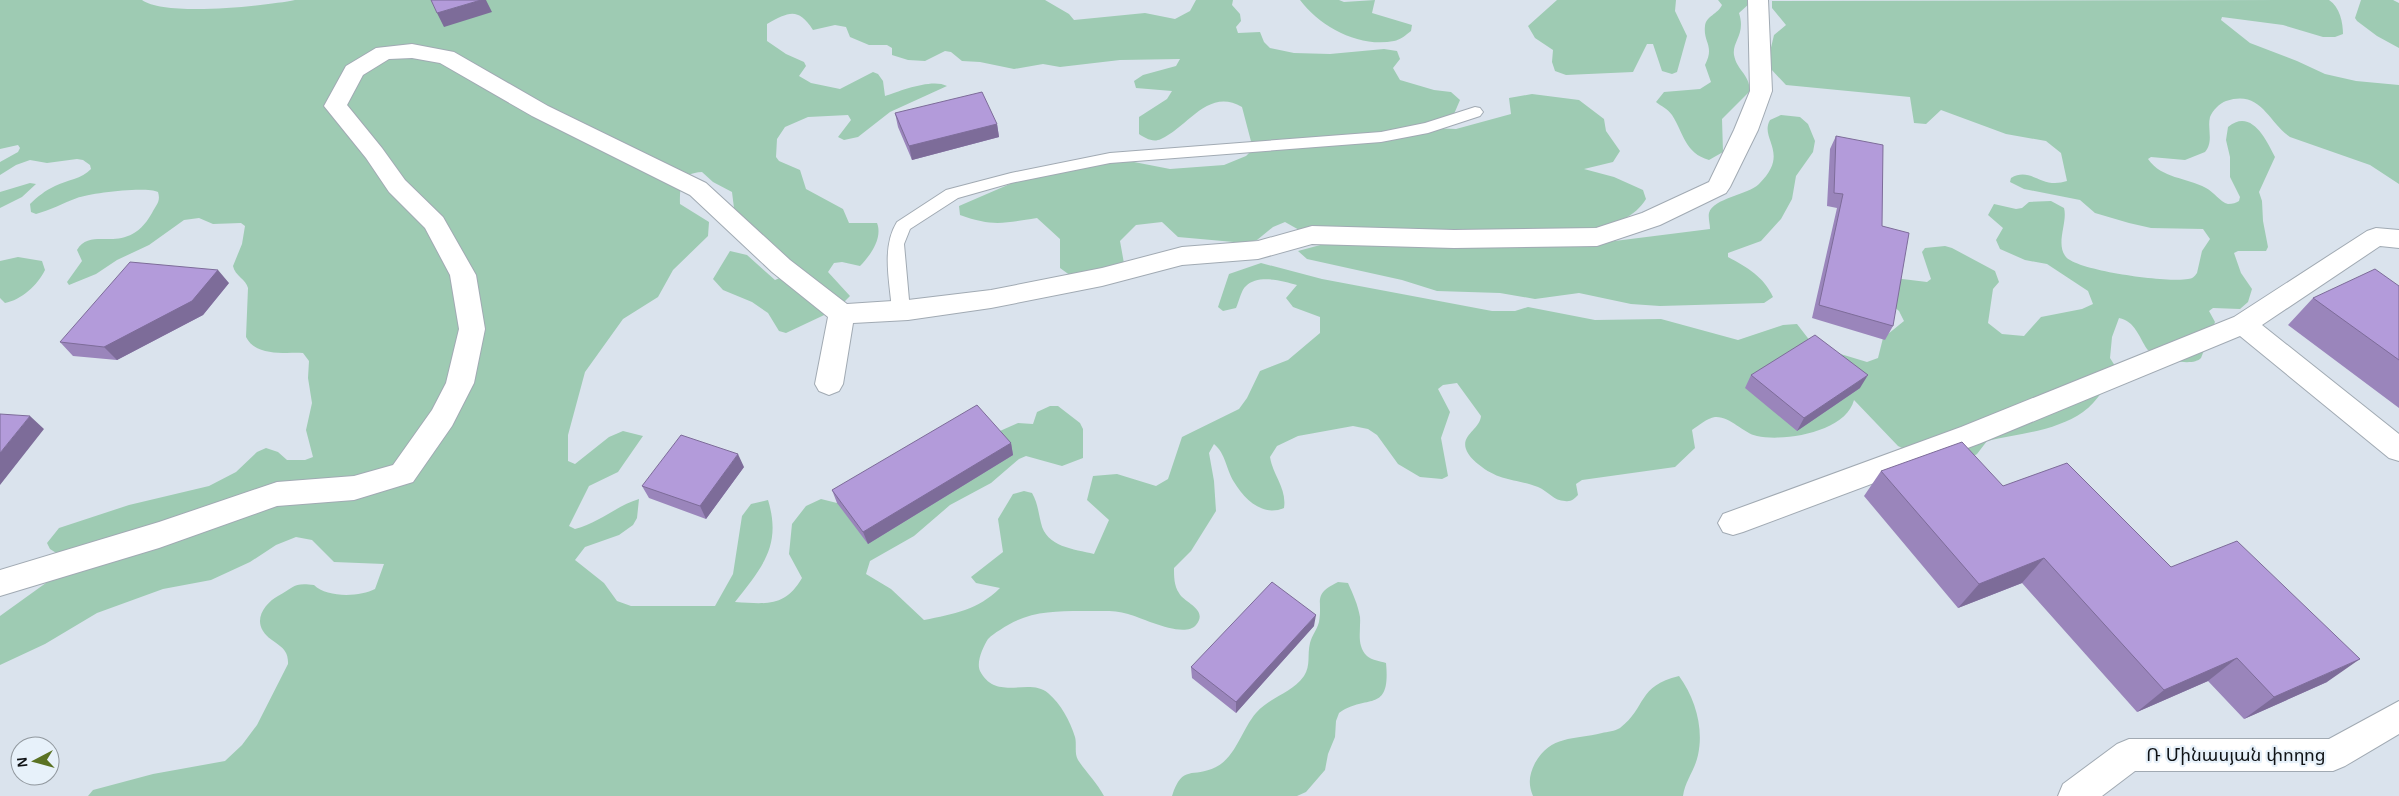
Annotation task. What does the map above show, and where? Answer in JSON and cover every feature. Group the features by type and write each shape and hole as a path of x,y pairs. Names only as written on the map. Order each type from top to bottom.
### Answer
{"street":[{"path":"0,583 158,535 277,494 354,488 403,474 442,418 460,384 472,329 463,275 434,223 397,186 374,153 335,106 354,71 384,53 412,51 446,57 540,111 698,189 781,266 842,314 901,311 991,299 1102,276 1182,256 1258,250 1312,236 1454,239 1597,237 1651,219 1718,187 1761,91 1758,0"},
{"path":"1734,523 1971,435 2243,324 2376,237 2399,239"},
{"path":"829,384 842,314"},
{"path":"2243,324 2399,450"},
{"name":"Ռ Մինասյան փողոց","path":"2075,796 2129,756 2333,755 2399,716"}],"lane":[{"path":"901,311 896,244 903,226 952,194 1011,178 1110,158 1381,137 1428,128 1475,112"}],"green space":[{"path":"0,0 142,0 154,5 171,8 216,9 295,0 1045,0 1069,14 1074,20 1145,13 1175,19 1190,11 1196,0 1233,0 1232,5 1240,14 1241,21 1236,27 1238,33 1260,32 1264,42 1270,48 1294,53 1330,54 1384,49 1397,51 1400,59 1393,68 1400,80 1434,90 1451,92 1460,100 1454,114 1430,128 1456,129 1511,114 1509,98 1532,94 1579,100 1604,119 1606,131 1620,151 1613,162 1584,169 1614,177 1643,190 1646,199 1636,211 1624,219 1609,224 1576,230 1529,232 1575,246 1710,229 1709,213 1712,208 1724,200 1754,188 1768,173 1773,164 1774,155 1768,134 1770,120 1781,115 1800,117 1808,124 1815,141 1813,152 1796,176 1792,199 1781,219 1761,241 1728,253 1728,257 1748,269 1765,284 1773,297 1764,303 1660,306 1631,304 1579,293 1535,299 1500,293 1437,291 1402,280 1307,259 1298,251 1324,244 1285,222 1273,227 1257,240 1245,243 1178,237 1162,222 1136,225 1120,241 1125,269 1078,281 1060,268 1060,239 1037,218 990,223 960,215 959,206 1047,168 1098,155 1170,169 1224,165 1246,156 1253,149 1242,107 1230,102 1219,102 1209,105 1171,133 1161,139 1152,140 1139,134 1139,117 1167,99 1172,91 1136,88 1134,81 1143,75 1176,66 1180,59 1120,60 1060,67 1043,64 1014,69 980,62 962,61 951,52 945,51 925,61 908,60 892,55 892,48 887,45 869,45 850,37 846,27 835,25 813,30 798,15 793,14 781,17 767,24 767,41 786,54 804,62 806,66 799,76 811,83 840,89 873,72 878,74 883,81 885,96 925,84 933,83 947,86 890,112 858,137 844,140 838,137 851,120 848,115 808,117 785,127 777,139 776,157 779,161 800,170 806,189 843,209 849,223 877,223 878,229 877,241 868,257 860,266 842,262 834,263 828,272 850,296 837,309 786,333 779,331 768,313 752,302 723,290 713,279 730,251 747,255 775,280 794,272 784,255 768,240 744,229 734,208 732,192 713,182 702,172 689,175 683,181 680,191 680,204 709,222 708,236 673,270 658,297 623,319 585,372 568,435 568,461 575,464 609,437 623,431 643,436 618,472 589,486 569,526 575,529 584,526 639,499 637,518 633,525 619,535 585,547 575,560 604,583 617,601 631,606 715,606 733,574 742,516 751,504 768,500 773,530 771,543 767,555 754,578 735,602 766,603 782,599 796,587 802,578 789,554 792,524 806,506 821,499 837,503 1018,423 1033,424 1037,412 1050,406 1058,406 1080,423 1083,429 1083,458 1062,466 1026,456 1019,459 991,483 950,505 914,536 870,561 866,574 891,589 924,620 955,613 974,606 1000,588 976,583 971,577 1003,552 998,519 1013,494 1024,491 1032,493 1044,531 1049,537 1062,546 1094,554 1109,520 1087,500 1093,476 1117,474 1156,486 1168,479 1182,437 1239,409 1247,398 1260,371 1288,360 1320,333 1320,317 1293,307 1286,298 1297,285 1291,283 1278,280 1257,280 1244,288 1236,308 1223,311 1218,307 1229,274 1261,263 1322,279 1492,311 1515,311 1528,307 1595,320 1661,319 1738,340 1783,325 1797,324 1814,346 1867,362 1878,358 1883,338 1904,321 1899,311 1865,282 1886,277 1927,282 1931,279 1922,252 1925,248 1945,246 1952,248 1995,271 1999,282 1993,289 1988,323 2002,334 2024,336 2041,317 2082,309 2093,304 2088,291 2047,264 2025,260 2000,249 1996,240 2003,228 1988,215 1994,204 2016,209 2022,208 2029,202 2051,201 2064,208 2063,252 2066,257 2074,262 2087,267 2124,275 2178,280 2189,279 2197,273 2202,251 2210,239 2203,229 2151,228 2129,223 2095,213 2080,200 2024,189 2010,182 2011,178 2017,175 2028,175 2056,183 2067,181 2061,153 2046,141 2006,134 1941,110 1926,124 1914,123 1910,97 1786,85 1770,68 1769,56 1774,35 1786,25 1772,8 1772,1 2329,0 2336,7 2342,25 2343,34 2335,37 2323,37 2283,25 2222,17 2221,20 2250,43 2325,74 2356,81 2399,85 2399,184 2370,165 2290,137 2282,131 2263,109 2248,99 2238,98 2221,104 2210,117 2210,139 2205,152 2185,160 2151,157 2148,159 2154,166 2167,174 2198,184 2225,203 2233,204 2239,201 2240,197 2230,177 2230,157 2226,140 2228,127 2236,122 2244,121 2251,123 2267,142 2275,157 2259,192 2262,201 2263,221 2268,247 2266,251 2238,251 2234,253 2241,273 2252,289 2248,302 2240,309 2213,308 2209,311 2215,322 2201,358 2190,362 2173,361 2157,356 2147,349 2129,322 2119,318 2112,337 2110,358 2122,377 2110,384 2083,412 2061,424 1987,441 1977,454 1967,460 1906,450 1898,446 1854,400 1849,411 1839,420 1827,427 1797,436 1757,436 1721,417 1706,420 1692,430 1695,448 1675,467 1582,480 1576,484 1578,495 1574,499 1571,501 1561,501 1538,487 1493,474 1471,457 1465,444 1468,436 1478,425 1481,416 1457,383 1443,385 1438,389 1450,412 1441,438 1448,476 1442,479 1420,477 1398,464 1377,435 1368,429 1353,426 1298,436 1277,446 1270,457 1284,494 1284,508 1269,510 1249,501 1238,489 1221,452 1214,444 1209,453 1214,481 1216,511 1191,551 1174,568 1177,590 1182,597 1198,610 1200,615 1196,625 1190,629 1173,629 1114,611 1043,613 1011,623 995,633 988,639 981,655 980,671 987,680 995,685 1040,689 1048,693 1057,702 1073,731 1078,760 1104,796 88,796 93,790 153,774 225,761 242,745 257,725 288,664 286,652 267,636 261,626 261,615 266,606 291,588 302,584 314,585 335,594 353,595 369,592 375,589 384,564 334,562 312,540 296,537 276,545 250,562 211,580 163,589 97,613 45,644 0,665 0,616 57,575 61,556 50,549 47,543 59,528 129,505 209,486 236,472 257,452 266,448 278,452 287,460 305,460 313,457 306,430 312,403 308,378 309,361 303,353 264,351 257,348 246,337 248,288 233,266 242,244 245,226 241,223 213,224 199,218 184,220 149,245 117,260 96,274 69,285 67,282 82,261 77,250 83,243 91,240 121,238 131,235 142,227 152,213 159,195 158,192 152,190 93,194 77,198 36,214 31,212 30,204 33,201 52,188 83,175 91,169 90,165 83,160 77,159 47,163 30,160 16,165 0,175 0,162 18,152 20,148 18,145 0,149"},
{"path":"1300,0 1339,0 1344,2 1375,0 1372,13 1412,25 1411,31 1394,41 1368,41 1355,38 1330,27 1318,19"},
{"path":"1557,0 1676,0 1675,11 1687,36 1677,72 1672,74 1662,71 1653,44 1647,44 1633,72 1566,75 1555,71 1552,62 1553,50 1535,38 1528,26"},
{"path":"1718,0 1749,0 1750,3 1739,13 1741,27 1734,55 1748,80 1750,91 1722,119 1723,152 1709,160 1701,157 1690,148 1672,115 1656,102 1664,92 1700,89 1711,82 1705,65 1709,48 1705,26 1722,5"},
{"path":"2361,0 2393,0 2399,3 2399,48 2377,36 2357,21 2355,18"},
{"path":"30,183 36,184 22,197 0,208 0,192"},
{"path":"18,257 42,261 45,270 28,291 17,299 5,303 0,298 0,261"},
{"path":"1338,582 1348,583 1355,600 1360,617 1361,647 1369,657 1386,663 1387,679 1385,690 1380,696 1374,700 1349,707 1339,713 1336,721 1335,737 1328,754 1325,770 1306,792 1297,796 1172,796 1184,775 1216,767 1229,757 1256,713 1293,687 1304,676 1308,664 1310,643 1319,622 1320,598 1325,590"},
{"path":"1679,676 1694,704 1700,734 1697,760 1683,796 1533,796 1530,787 1531,772 1541,754 1548,747 1564,740 1620,728 1629,720 1649,691 1666,680"}],"building":[{"path":"431,0 481,0 437,13"},
{"path":"982,92 997,124 909,146 895,113"},
{"path":"1836,136 1883,145 1882,226 1909,233 1893,326 1819,305 1843,194 1834,193"},
{"path":"130,262 218,270 192,301 104,347 60,342"},
{"path":"2375,269 2399,286 2399,360 2313,298"},
{"path":"1815,335 1868,375 1804,418 1751,375"},
{"path":"977,405 1011,443 863,532 832,490"},
{"path":"0,414 30,416 0,453"},
{"path":"681,435 738,454 700,506 642,486"},
{"path":"1962,442 2003,486 2067,463 2171,567 2237,541 2360,659 2274,697 2237,658 2164,690 2044,558 1979,584 1881,471"},
{"path":"1272,582 1316,615 1236,702 1191,667"}]}
